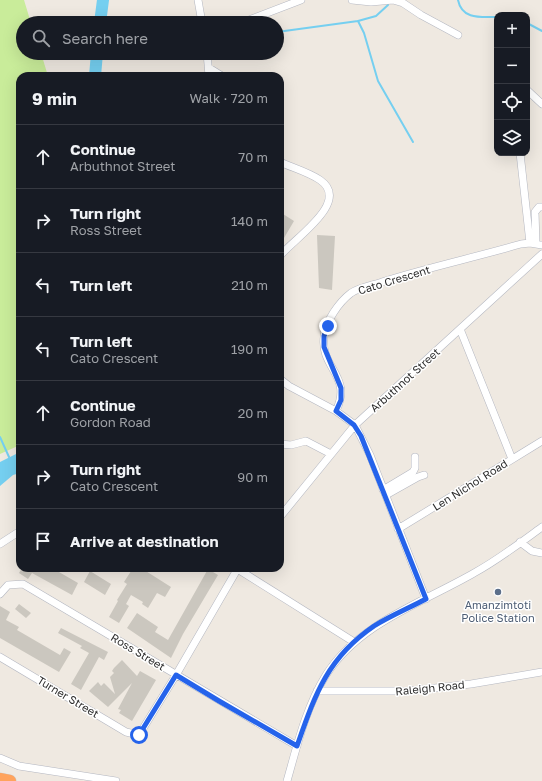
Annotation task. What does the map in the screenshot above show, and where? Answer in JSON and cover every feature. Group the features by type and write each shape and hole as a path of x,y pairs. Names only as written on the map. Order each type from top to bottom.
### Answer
{"highway":[{"path":"0,779 10,781"}],"street":[{"path":"198,0 201,16"},
{"path":"259,16 300,0"},
{"path":"352,0 371,2 393,0 403,3 421,15 458,35"},
{"path":"208,60 209,72"},
{"path":"530,93 542,104"},
{"path":"521,156 536,244"},
{"path":"284,164 319,179 326,186 329,200 325,212 284,252"},
{"path":"536,244 535,212 538,207 542,207"},
{"name":"Cato Crescent","path":"336,411 341,400 341,388 324,347 324,336 331,317 341,302 351,293 399,277 536,244"},
{"name":"Arbuthnot Street","path":"284,512 354,425 542,254"},
{"path":"460,329 512,459"},
{"path":"284,382 336,411 354,425 370,455 426,599"},
{"path":"284,444 291,445 306,441 331,454"},
{"name":"Len Nichol Road","path":"398,529 542,441"},
{"path":"384,493 413,472 415,468 415,457"},
{"path":"384,493 418,477 424,476"},
{"path":"287,781 297,746 317,691 337,661 354,642 376,626 498,559 542,527"},
{"path":"0,544 16,534"},
{"path":"520,542 532,551 542,554"},
{"path":"176,675 235,572"},
{"path":"243,572 354,642"},
{"name":"Ross Street","path":"0,594 8,585 22,584 297,746"},
{"name":"Turner Street","path":"0,657 126,732 136,735 144,728 176,675"},
{"name":"Raleigh Road","path":"317,691 408,691 471,684 542,672"},
{"path":"0,758 19,766 116,781"},
{"path":"290,771 292,781"}],"green space":[{"path":"0,0 24,0 29,16 16,16 16,60 43,60 47,72 16,72 16,447 0,454"}],"water":[{"path":"16,454 16,474 0,486 0,462"}],"building":[{"path":"284,215 294,221 284,238"},
{"path":"317,235 335,236 332,290 319,288"},
{"path":"59,572 78,583 72,595 32,573 28,579 19,573"},
{"path":"89,572 92,572 111,584 105,595 84,582"},
{"path":"130,572 147,572 171,587 165,597 157,593 148,608 142,604 143,602 131,595 126,604 129,606 119,623 109,617 127,584 124,582"},
{"path":"206,572 213,572 218,575 183,634 171,658 127,628 137,613 158,627 155,632 168,640"},
{"path":"19,604 31,613 26,618 15,609"},
{"path":"0,606 10,612 6,620 19,627 17,630 60,655 64,648 71,652 59,672 0,638"},
{"path":"61,628 108,652 104,660 99,657 81,690 71,684 89,653 80,648 82,646 58,633"},
{"path":"122,660 137,676 140,671 156,680 132,721 119,713 121,710 118,709 132,683 108,707 89,691 98,682 101,686 104,683 115,694 110,677 114,673 112,671 114,668"}],"waterway":[{"path":"101,16 103,0"},
{"path":"458,0 460,6 468,14 479,17 494,17"},
{"path":"284,31 358,21 376,16 388,5"},
{"path":"358,21 364,33 378,81 413,142"},
{"path":"530,25 542,31"},
{"path":"95,72 96,60"},
{"path":"0,437 9,457"}],"place":[{"name":"Amanzimtoti Police Station","path":"498,592"}],"route":[{"path":"139,735 176,675 297,746 317,691 326,675 347,648 376,626 426,599 370,455 361,436 354,425 336,411 342,394 341,388 324,347 324,336 328,326"}]}
